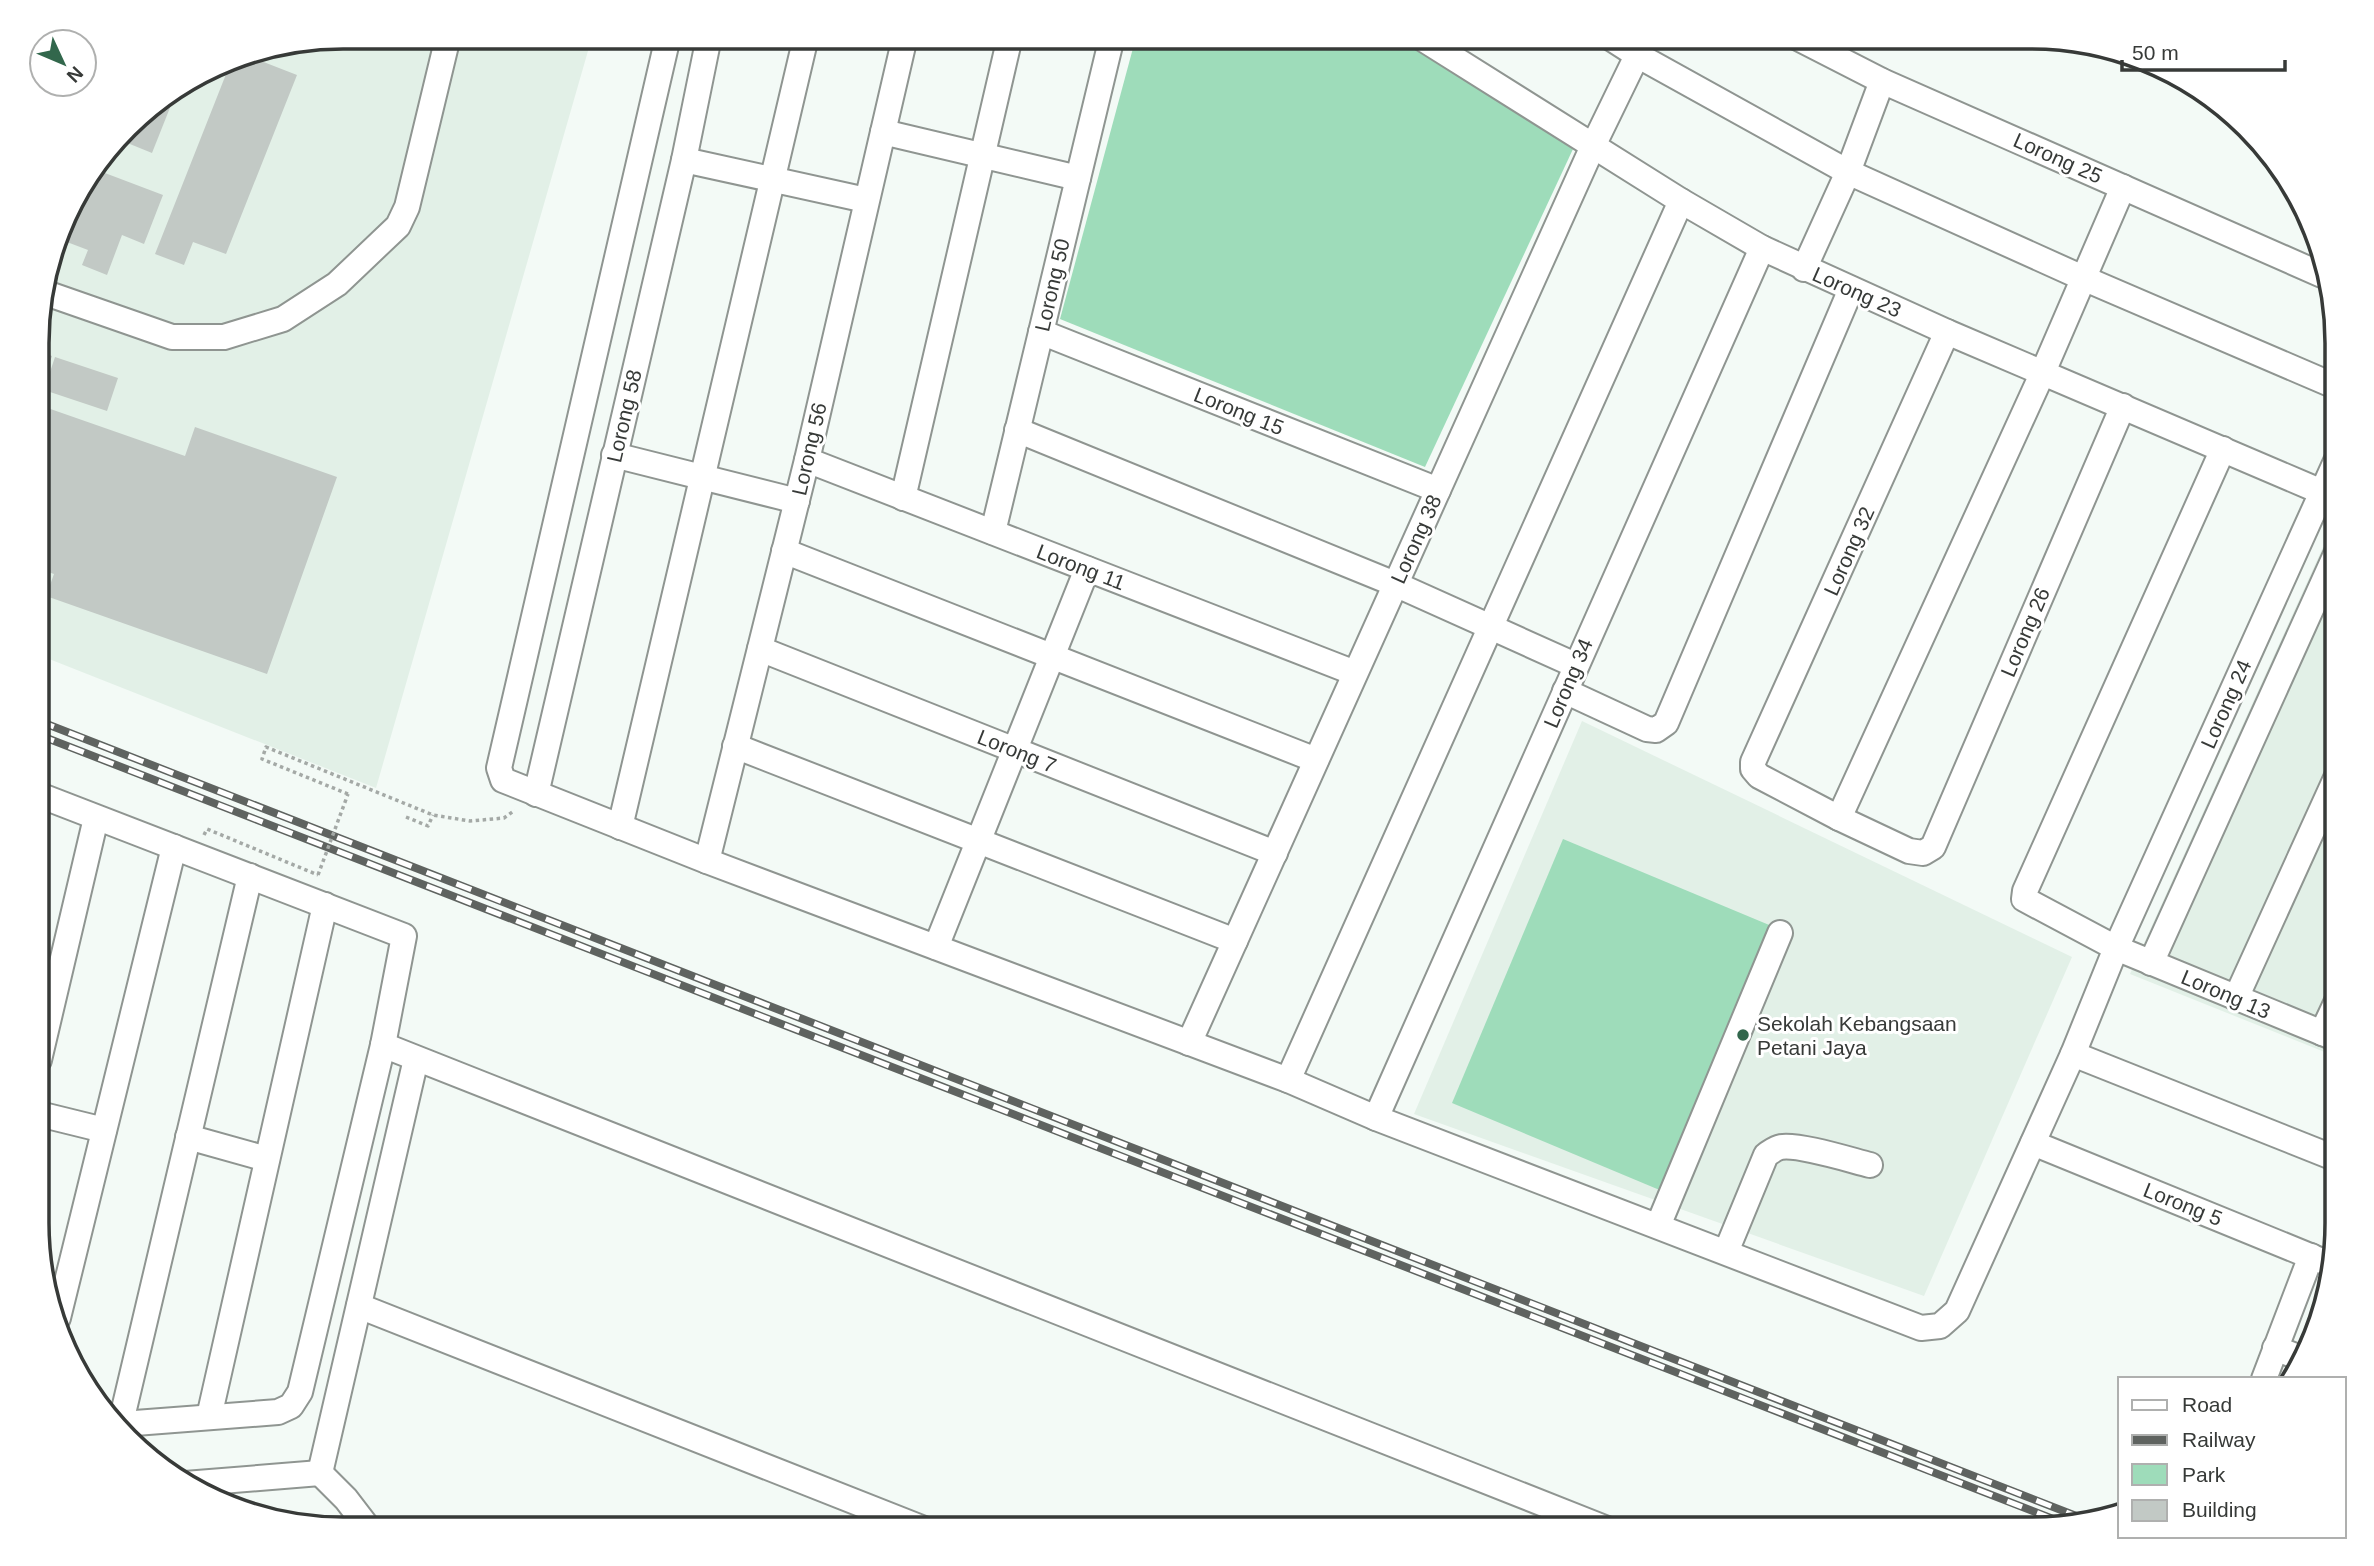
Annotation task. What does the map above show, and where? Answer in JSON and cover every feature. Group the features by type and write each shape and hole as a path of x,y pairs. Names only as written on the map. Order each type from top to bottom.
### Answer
{"street":[{"path":"53,296 172,337 224,337 283,319 337,284 398,226 407,207 445,49"},
{"name":"Lorong 24","path":"665,49 499,768 503,780 707,861 1288,1080 1376,1118 1921,1328 1940,1326 1957,1311 2073,1054 2116,948 2325,485"},
{"name":"Lorong 58","path":"536,794 684,160 707,49"},
{"path":"620,827 803,49"},
{"name":"Lorong 56","path":"707,861 807,460 902,49"},
{"path":"903,498 1007,49"},
{"name":"Lorong 50","path":"993,532 1109,49"},
{"name":"Lorong 23","path":"1439,49 1681,201 1762,248 1947,332 2322,492"},
{"name":"Lorong 38","path":"1189,1043 1593,146 1640,49"},
{"path":"1646,49 1847,172 2083,278 2325,382"},
{"name":"Lorong 25","path":"1819,49 1882,81 2316,272"},
{"path":"1804,269 1847,172 1882,81"},
{"path":"883,132 1078,178"},
{"path":"684,160 866,200"},
{"path":"1839,818 2043,372 2123,187"},
{"path":"1288,1080 1681,201"},
{"name":"Lorong 34","path":"1376,1118 1762,248"},
{"path":"1565,691 1647,729 1656,730 1666,723 1851,289"},
{"name":"Lorong 15","path":"1041,332 1438,490"},
{"name":"Lorong 32","path":"1839,818 1759,776 1753,769 1753,762 1947,332"},
{"name":"Lorong 26","path":"1839,818 1909,851 1923,853 1933,847 2123,406"},
{"path":"1017,430 1395,584 1575,665"},
{"name":"Lorong 13","path":"2223,449 2024,898 2116,948 2325,1034"},
{"path":"614,455 797,501"},
{"name":"Lorong 11","path":"807,460 1356,673"},
{"path":"784,551 1317,760"},
{"path":"936,947 1087,569"},
{"name":"Lorong 24","path":"2151,962 2325,578"},
{"name":"Lorong 7","path":"760,649 1275,853"},
{"path":"735,746 1235,941"},
{"path":"49,799 404,936 383,1045 300,1392 291,1406 278,1412 127,1423"},
{"path":"2236,998 2325,802"},
{"path":"49,1018 96,818"},
{"path":"61,1306 174,847"},
{"path":"122,1417 250,876"},
{"path":"209,1417 325,905"},
{"path":"1658,1226 1780,933"},
{"path":"383,1045 1577,1517"},
{"path":"2073,1054 2325,1154"},
{"path":"320,1473 416,1059"},
{"path":"49,1116 104,1130"},
{"path":"188,1137 267,1159"},
{"name":"Lorong 5","path":"2033,1143 2322,1260"},
{"path":"1726,1252 1766,1155 1774,1149 1796,1148 1870,1165"},
{"path":"2265,1377 2275,1348 2322,1260"},
{"path":"359,1306 894,1517"},
{"path":"2275,1348 2294,1355"},
{"path":"216,1488 320,1473"},
{"path":"320,1473 360,1517"}],"path":[{"path":"318,875 348,794 262,759 266,747 433,815 470,821 504,818 536,794"},
{"path":"405,817 428,826 433,815"}],"shaded area":[{"path":"589,49 376,788 49,659 49,343 52,304 59,267 71,230 88,196 122,149 149,122 179,98 230,71 267,59 323,50"},
{"path":"2325,543 2325,1052 2130,974"},
{"name":"Sekolah Kebangsaan Petani Jaya","path":"1582,721 2072,957 1924,1296 1414,1114"}],"green space":[{"path":"1133,49 1416,49 1573,149 1425,467 1060,319"},
{"path":"1563,839 1774,927 1662,1191 1452,1103"}],"building":[{"path":"261,61 297,75 226,254 193,242 184,265 155,254 227,73"},
{"path":"171,104 152,153 128,143"},
{"path":"103,172 163,195 144,244 122,235 107,275 82,265 88,250 67,242 79,213"},
{"path":"55,357 118,378 107,411 49,392 49,375"},
{"path":"49,408 185,456 195,427 337,477 267,674 49,597 54,574 49,572"}],"railway":[{"path":"49,725 2071,1514"},
{"path":"49,739 2046,1516"}],"place":[{"name":"Sekolah Kebangsaan Petani Jaya","path":"1743,1035"}]}
